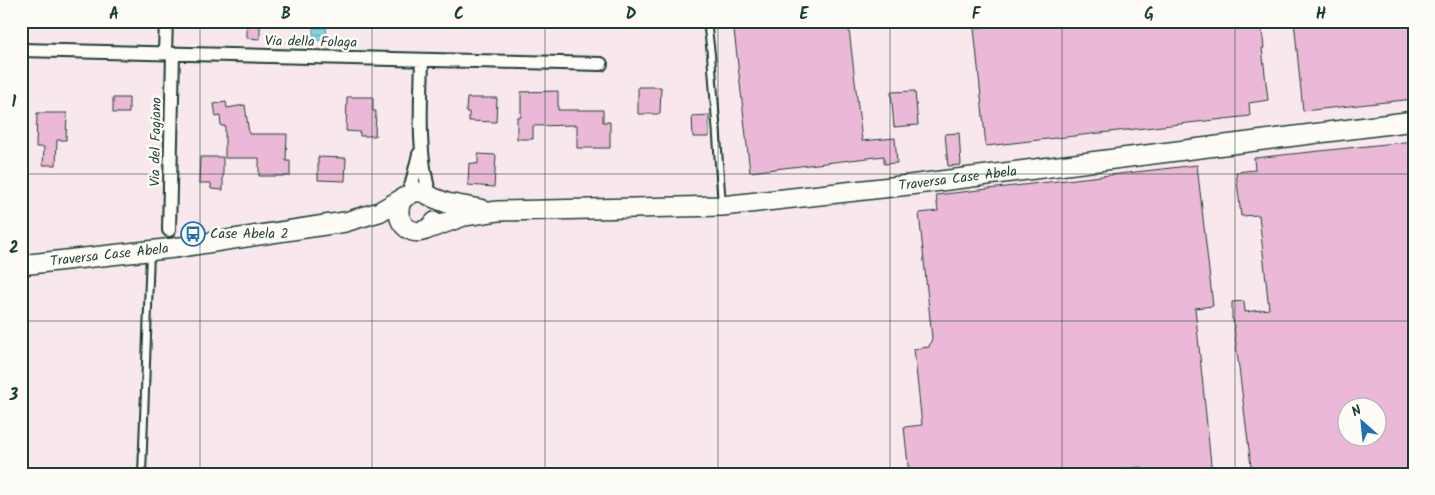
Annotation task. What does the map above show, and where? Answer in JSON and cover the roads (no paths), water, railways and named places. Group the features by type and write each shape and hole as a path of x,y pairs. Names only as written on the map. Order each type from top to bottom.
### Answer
{"street":[{"name":"Via del Fagiano","path":"166,21 169,54 170,230"},
{"name":"Via della Folaga","path":"21,50 601,64"},
{"path":"422,60 421,144 426,181 438,210 436,221 428,229"},
{"name":"Traversa Case Abela","path":"498,211 722,206 910,186 1414,121"},
{"path":"421,144 414,177 398,211 402,224 415,232 464,216 498,211"},
{"path":"345,222 379,212 418,192 465,207 498,211"},
{"name":"Traversa Case Abela","path":"21,265 150,250 345,222"},
{"path":"345,222 381,222 408,228"}],"lane":[{"path":"707,21 716,112 722,206"},
{"path":"142,474 150,250"}],"water":[{"path":"313,21 327,21 326,41 313,40"}],"place":[{"name":"Case Abela 2","path":"193,234"}]}
